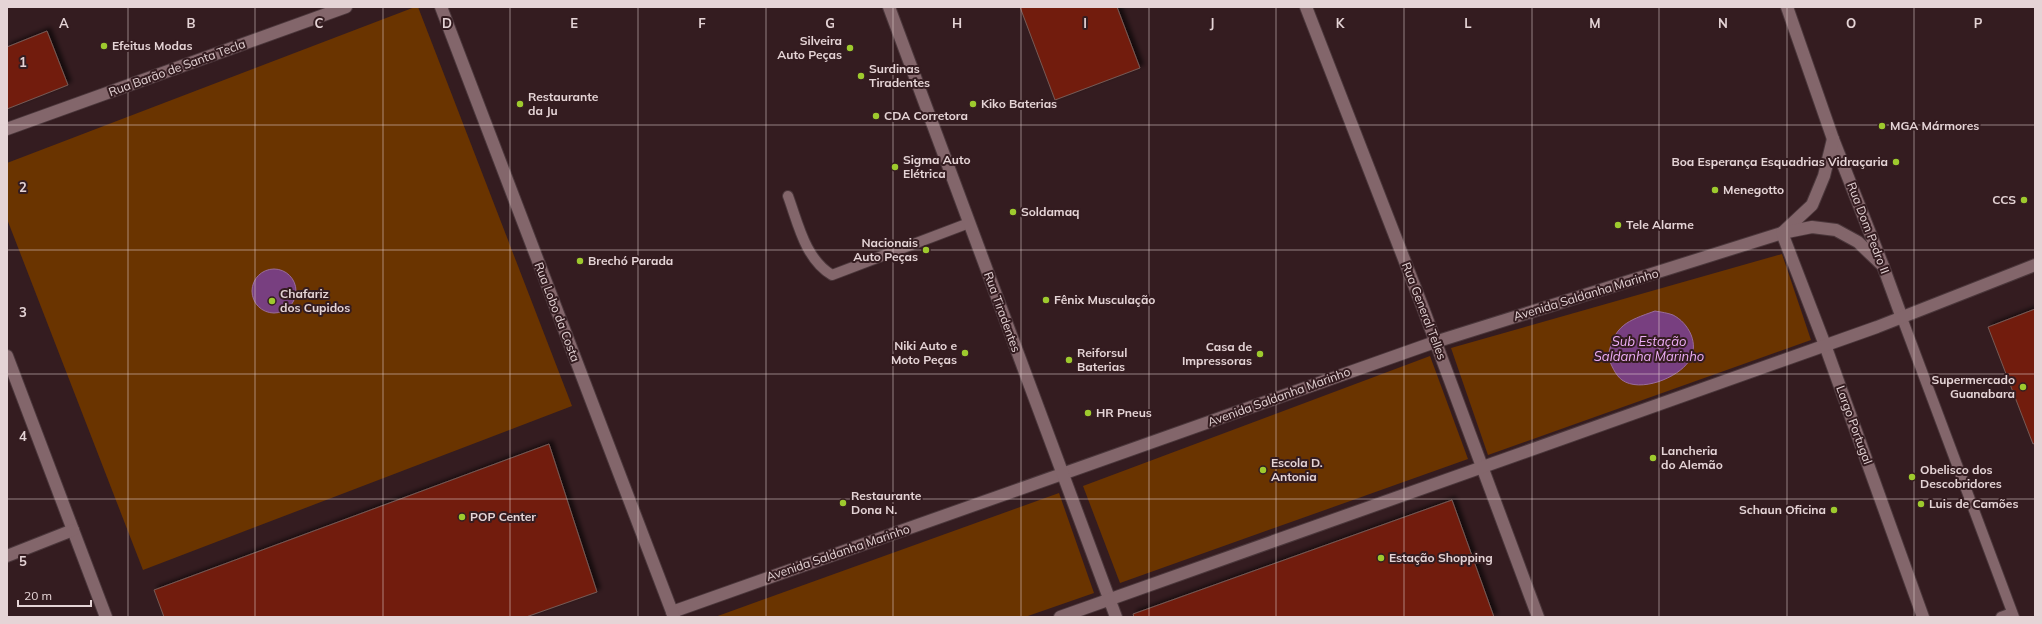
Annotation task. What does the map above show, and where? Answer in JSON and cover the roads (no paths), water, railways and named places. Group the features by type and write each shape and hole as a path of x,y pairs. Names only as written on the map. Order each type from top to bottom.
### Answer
{"street":[{"name":"Rua Barão de Santa Tecla","path":"7,130 346,7"},
{"name":"Rua Lobo da Costa","path":"441,7 673,614"},
{"name":"Rua Tiradentes","path":"889,7 1116,617"},
{"name":"Rua General Telles","path":"1306,7 1483,467 1538,617"},
{"name":"Rua Dom Pedro II","path":"1787,7 1833,139 1902,318"},
{"path":"1782,234 1812,205 1824,176 1833,139"},
{"name":"Avenida Saldanha Marinho","path":"673,614 1435,342 1782,234 1812,227 1836,230 1858,242 1883,266"},
{"name":"Largo Portugal","path":"1782,234 1825,345 1923,617"},
{"path":"1060,617 1902,318 2035,265"},
{"path":"7,356 106,617"},
{"path":"7,556 73,530"}],"lane":[{"path":"788,196 809,252 822,269 832,275 969,223"},
{"path":"1902,318 2013,615 2001,617"}],"water":[{"path":"274,269 286,273 292,279 296,291 292,303 286,309 274,313 262,309 256,303 252,291 256,279 262,273"},
{"name":"Sub Estação Saldanha Marinho","path":"1655,311 1673,315 1684,323 1693,342 1692,355 1684,367 1668,378 1648,384 1630,384 1622,380 1617,375 1608,357 1611,346 1618,331 1623,326 1637,318"}],"place":[{"name":"Efeitus Modas","path":"104,46"},
{"name":"Silveira Auto Peças","path":"850,48"},
{"name":"Surdinas Tiradentes","path":"861,76"},
{"name":"Restaurante da Ju","path":"520,104"},
{"name":"Kiko Baterias","path":"973,104"},
{"name":"CDA Corretora","path":"876,116"},
{"name":"MGA Mármores","path":"1882,126"},
{"name":"Boa Esperança Esquadrias Vidraçaria","path":"1896,162"},
{"name":"Sigma Auto Elétrica","path":"895,167"},
{"name":"Menegotto","path":"1715,190"},
{"name":"CCS","path":"2024,200"},
{"name":"Soldamaq","path":"1013,212"},
{"name":"Tele Alarme","path":"1618,225"},
{"name":"Nacionais Auto Peças","path":"926,250"},
{"name":"Brechó Parada","path":"580,261"},
{"name":"Fênix Musculação","path":"1046,300"},
{"name":"Chafariz dos Cupidos","path":"272,301"},
{"name":"Niki Auto e Moto Peças","path":"965,353"},
{"name":"Casa de Impressoras","path":"1260,354"},
{"name":"Reiforsul Baterias","path":"1069,360"},
{"name":"Supermercado Guanabara","path":"2023,387"},
{"name":"HR Pneus","path":"1088,413"},
{"name":"Lancheria do Alemão","path":"1653,458"},
{"name":"Escola D. Antonia","path":"1263,470"},
{"name":"Obelisco dos Descobridores","path":"1912,477"},
{"name":"Restaurante Dona N.","path":"843,503"},
{"name":"Luis de Camões","path":"1921,504"},
{"name":"Schaun Oficina","path":"1834,510"},
{"name":"POP Center","path":"462,517"},
{"name":"Estação Shopping","path":"1381,558"}]}
